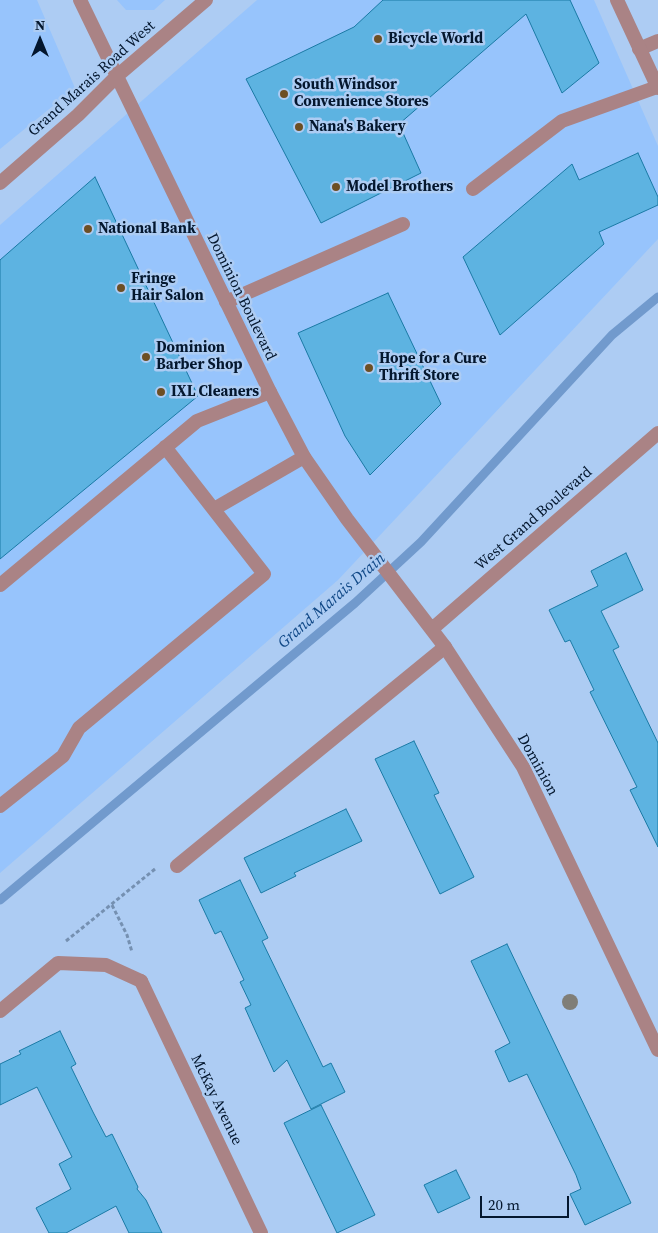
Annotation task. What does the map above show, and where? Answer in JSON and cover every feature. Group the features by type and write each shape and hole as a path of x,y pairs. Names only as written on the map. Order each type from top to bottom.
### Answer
{"street":[{"name":"Dominion Boulevard","path":"80,0 270,392 304,457 347,519"},
{"name":"Grand Marais Road West","path":"0,183 78,115 117,76 206,0"},
{"path":"472,189 562,121 658,88 617,0"},
{"path":"640,48 658,41"},
{"path":"226,302 403,224"},
{"path":"0,585 197,421 270,392"},
{"name":"West Grand Boulevard","path":"432,629 658,433"},
{"path":"0,806 63,756 78,728 264,574 165,447"},
{"path":"214,509 304,457"},
{"name":"Dominion","path":"347,519 445,647 523,767 658,1050"},
{"path":"177,866 445,647"},
{"name":"McKay Avenue","path":"0,1012 58,963 106,966 141,981 261,1233"}],"path":[{"path":"112,905 127,935"}],"shaded area":[{"path":"0,0 37,0 75,88 0,149"},
{"path":"117,0 165,0 154,10 126,10"},
{"path":"257,0 594,0 658,146 658,239 338,580 0,873 0,225"}],"building":[{"path":"383,0 570,0 599,63 562,93 526,14 399,124 421,173 321,223 246,79 354,27"},
{"path":"638,153 658,197 658,205 599,232 604,244 500,335 463,257 572,164 579,180"},
{"path":"95,177 198,396 0,559 0,260"},
{"name":"Hope for a Cure Thrift Store","path":"388,293 441,404 370,475 345,436 298,333"},
{"path":"626,553 643,590 601,611 619,647 613,650 658,743 658,847 630,790 637,787 590,692 594,690 570,640 565,642 549,610 598,586 591,571"},
{"path":"414,741 439,793 434,795 474,877 440,894 375,759"},
{"path":"346,809 362,841 294,873 296,876 261,893 244,858"},
{"path":"240,880 268,938 262,941 323,1067 331,1063 345,1092 311,1109 287,1060 274,1072 245,1008 251,1005 240,982 244,980 221,931 215,934 199,900"},
{"path":"507,944 631,1203 585,1225 570,1194 581,1189 576,1175 527,1074 509,1082 495,1051 510,1043 471,961"},
{"path":"60,1031 76,1064 71,1067 93,1112 106,1137 112,1134 138,1187 137,1189 146,1200 162,1233 129,1233 116,1206 66,1233 49,1233 36,1208 71,1189 59,1164 72,1157 37,1087 0,1105 0,1064 21,1054 19,1051"},
{"path":"321,1105 375,1215 337,1233 284,1123"},
{"path":"456,1170 470,1198 438,1213 424,1185"}],"waterway":[{"name":"Grand Marais Drain","path":"0,900 355,603 421,542 612,335 658,297"}],"place":[{"name":"Bicycle World","path":"378,39"},
{"name":"South Windsor Convenience Stores","path":"284,94"},
{"name":"Nana's Bakery","path":"299,127"},
{"name":"Model Brothers","path":"336,187"},
{"name":"National Bank","path":"88,229"},
{"name":"Fringe Hair Salon","path":"121,288"},
{"name":"Dominion Barber Shop","path":"146,357"},
{"name":"Hope for a Cure Thrift Store","path":"369,368"},
{"name":"IXL Cleaners","path":"161,392"}]}
